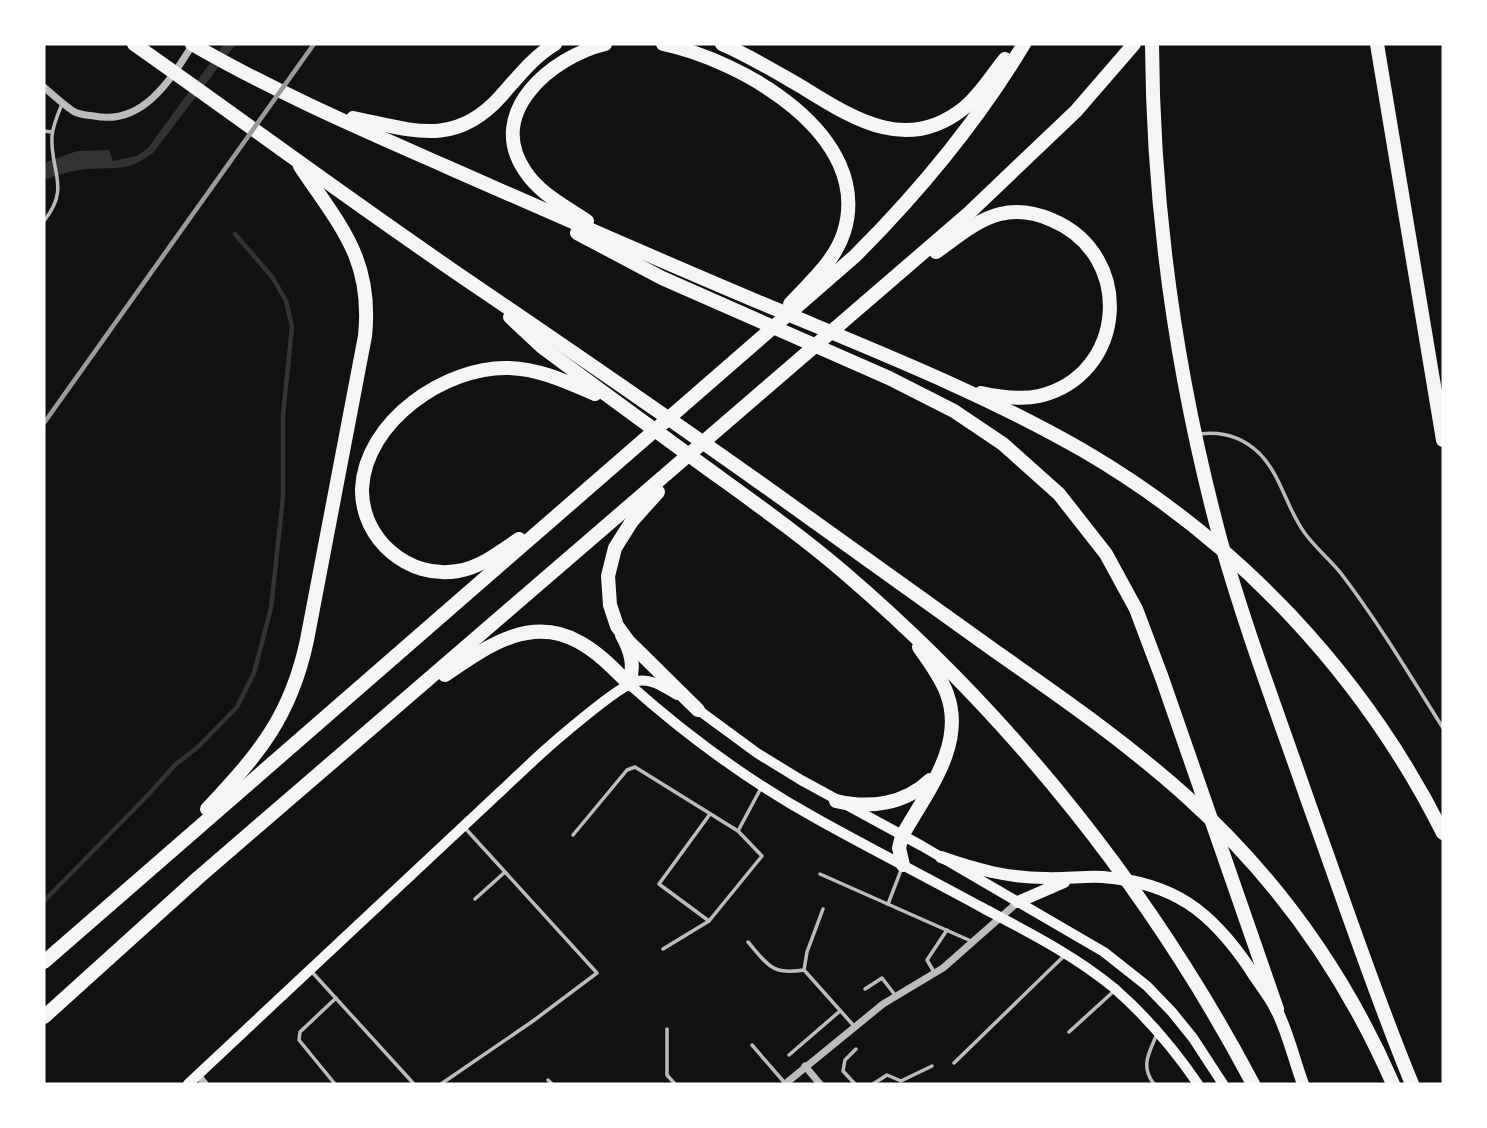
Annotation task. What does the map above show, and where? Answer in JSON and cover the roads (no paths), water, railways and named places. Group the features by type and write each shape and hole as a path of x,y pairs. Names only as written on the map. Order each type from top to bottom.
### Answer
{"highway":[{"path":"134,44 742,470 1125,745 1223,831 1271,884 1318,946 1351,998 1393,1084"},
{"path":"193,44 327,114 627,246 948,382 1063,440 1127,478 1168,506 1246,571 1298,623 1347,681 1384,732 1412,775 1443,833"},
{"path":"327,114 420,131 452,130 483,114 531,63 555,44"},
{"path":"605,44 568,58 537,81 517,112 514,144 519,162 536,185 627,246"},
{"path":"663,44 691,52 733,70 797,110 830,145 841,168 847,190 846,222 834,253 728,369"},
{"path":"722,44 864,122 887,130 902,131 937,124 957,113 977,95 1017,44"},
{"path":"44,962 855,256 901,208 962,136 1024,44"},
{"path":"44,1017 190,886 1022,164 1076,111 1134,44"},
{"path":"1152,44 1155,144 1163,245 1195,435 1222,543 1252,643 1370,976 1412,1084"},
{"path":"1377,44 1443,440"},
{"path":"153,866 243,770 271,734 292,693 307,640 365,336 366,301 361,268 349,238 296,159"},
{"path":"464,174 662,278 862,366 954,411 1003,444 1059,494 1106,554 1127,590 1154,655 1277,1009"},
{"path":"877,292 979,223 1002,214 1026,213 1048,218 1070,229 1089,246 1103,269 1111,306 1110,320 1102,345 1081,373 1058,389 1030,397 990,395 948,382"},
{"path":"486,293 542,347 835,565 904,625 970,689 1014,737 1127,879 1192,978 1253,1084"},
{"path":"567,508 479,564 458,571 435,572 405,563 381,542 365,511 363,482 375,448 395,418 422,395 464,374 497,368 538,372 617,403"},
{"path":"392,711 494,643 528,633 552,633 579,642 629,684 632,658 613,617 608,595 610,567 615,548 640,512 694,451"},
{"path":"903,865 899,848 902,836 943,762 953,733 949,702 936,673 904,625"},
{"path":"622,635 698,710"},
{"path":"836,801 870,804 897,800 920,788 943,762"}],"main road":[{"path":"188,1084 202,1080 310,970 552,744 629,684 647,681 661,685 768,760 836,801 941,857 1104,952 1147,986 1193,1038 1223,1084"},
{"path":"629,684 679,728 762,786 1066,954 1115,990 1157,1032 1198,1084"},
{"path":"941,857 1003,875 1029,878 1127,879 1169,891 1208,917 1235,947 1277,1009 1303,1084"},
{"path":"1018,902 1074,878"}],"street":[{"path":"44,87 76,113 104,118 134,111 162,90 193,44"},
{"path":"785,1084 854,1026 896,996 935,974 1018,902"},
{"path":"805,1066 820,1084"}],"lane":[{"path":"44,221 55,207 59,185 52,151 52,132 62,102"},
{"path":"44,131 52,132"},
{"path":"1195,435 1229,435 1250,446 1268,464 1303,530 1334,564 1370,614 1443,728"},
{"path":"573,835 627,770 635,766 738,831 762,856 709,921 663,949"},
{"path":"738,831 762,786"},
{"path":"709,921 659,884 710,813"},
{"path":"441,1084 597,973 464,827"},
{"path":"888,904 903,865"},
{"path":"474,899 505,872"},
{"path":"820,874 973,942"},
{"path":"804,970 807,952 823,909"},
{"path":"935,974 928,960 947,930"},
{"path":"748,942 768,965 784,973 804,970"},
{"path":"954,1063 1066,954"},
{"path":"310,970 414,1084"},
{"path":"804,970 854,1026"},
{"path":"865,989 882,978 896,996"},
{"path":"1069,1032 1115,990"},
{"path":"335,1084 299,1040 299,1036 300,1032 336,999"},
{"path":"789,1055 840,1011"},
{"path":"667,1029 667,1075 675,1084"},
{"path":"1154,1084 1147,1076 1145,1064 1157,1032"},
{"path":"752,1045 785,1084"},
{"path":"855,1084 843,1071 845,1060 856,1049"},
{"path":"873,1084 887,1074 901,1081 932,1066"},
{"path":"548,1080 552,1084"}],"waterway":[{"path":"44,901 175,765 198,747 237,707 254,673 271,608 283,497 283,415 292,327 286,301 273,278 235,234"}],"railway":[{"path":"44,423 314,44"}]}
